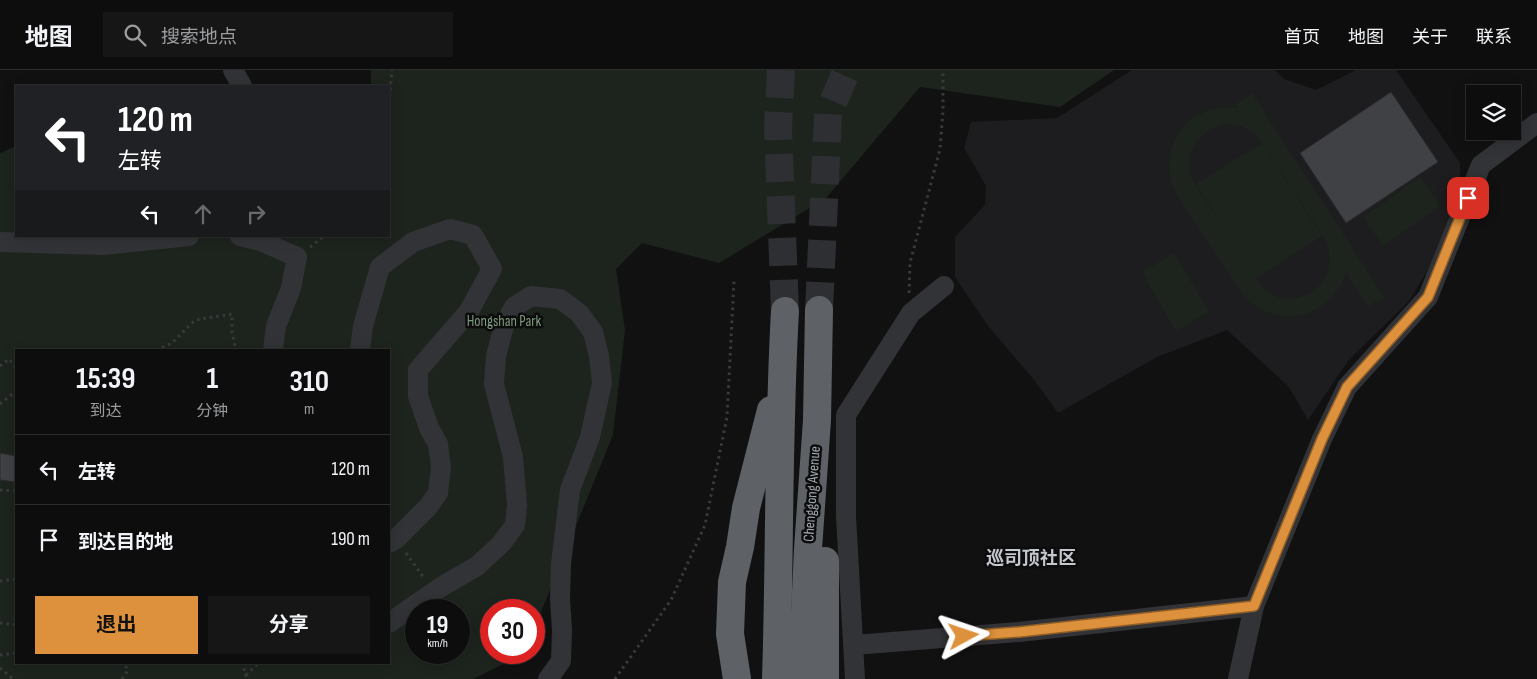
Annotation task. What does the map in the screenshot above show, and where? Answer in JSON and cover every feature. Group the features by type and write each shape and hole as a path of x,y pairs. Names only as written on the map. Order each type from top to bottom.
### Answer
{"highway":[{"name":"Chenggong Avenue","path":"802,679 816,420 819,310"},
{"name":"Chenggong Avenue","path":"776,679 779,607 781,380 785,311"},
{"path":"737,679 730,634 732,582 740,548 746,508 767,424 781,380"},
{"path":"816,420 825,485 825,679"}],"street":[{"path":"233,70 241,85"},
{"path":"1238,679 1254,606 1322,439 1347,387 1428,297 1481,164 1537,123"},
{"path":"360,349 363,326 380,268 413,242 450,229 473,235 492,269 469,312 418,370 418,396 429,428 438,444 440,467 438,493 428,507 392,541"},
{"path":"0,242 103,245 179,237"},
{"path":"247,237 261,239 297,257 291,288 276,326 273,349"},
{"path":"855,679 846,516 846,415 911,313 944,286"},
{"path":"390,622 434,591 477,566 502,544 515,525 517,505 513,457 494,384 496,356 504,326 514,307 531,296 560,299 579,313 593,332 599,356 602,383 590,438 570,490 560,564 561,661 548,679"},
{"path":"854,645 1019,632 1254,606"}],"path":[{"path":"390,92 392,70"},
{"path":"908,318 910,263 940,149 943,70"},
{"path":"615,679 671,600 704,525 727,417 734,280"},
{"path":"158,349 172,343 195,320 232,314 232,332 236,349"},
{"path":"0,366 9,359 15,367"},
{"path":"0,404 15,392"},
{"path":"0,490 15,491"},
{"path":"392,541 434,591"},
{"path":"0,581 15,579"},
{"path":"0,623 15,625"},
{"path":"0,655 15,654"},
{"path":"122,679 128,670 124,664"},
{"path":"243,664 246,675"},
{"path":"244,679 258,664"},
{"path":"0,668 13,679"}],"shaded area":[{"path":"1132,70 1275,70 1284,79 1316,90 1356,70 1396,70 1460,163 1461,216 1409,301 1348,361 1308,420 1289,387 1227,330 1157,357 1058,413 1035,381 988,326 955,277 955,237 985,205 986,186 964,148 971,122 1057,118"}],"green space":[{"name":"Hongshan Park","path":"371,70 1114,70 1060,107 920,87 826,198 719,263 642,243 616,269 625,330 613,435 545,602 545,599 480,599 480,664 504,664 473,679 0,679 0,153 15,146 15,237 390,237 390,85 371,85"},
{"path":"1252,93 1384,297 1368,307 1346,273 1338,289 1327,302 1314,311 1300,315 1284,316 1269,313 1254,305 1241,292 1176,194 1170,177 1169,160 1173,145 1180,131 1191,120 1204,112 1220,108 1238,108 1236,104","holes":["1226,124 1245,128 1253,132 1260,139 1326,241 1330,258 1327,273 1320,285 1309,294 1295,298 1281,298 1268,292 1256,279 1322,236 1262,143 1196,184 1226,232 1194,183 1189,163 1194,145 1207,132"]},
{"path":"1420,177 1440,206 1383,246 1363,217"},
{"path":"1174,253 1209,312 1176,331 1142,272"}],"building":[{"path":"1391,92 1438,162 1346,223 1300,153"},
{"path":"0,453 15,456 15,482 0,480"}],"tunnel":[{"path":"781,70 778,128 785,311"},
{"path":"819,310 828,114 847,70"}],"district":[{"name":"巡司顶社区","path":"1031,558"}],"route":[{"path":"964,636 1019,632 1254,606 1322,439 1347,387 1428,297 1468,198"}]}
